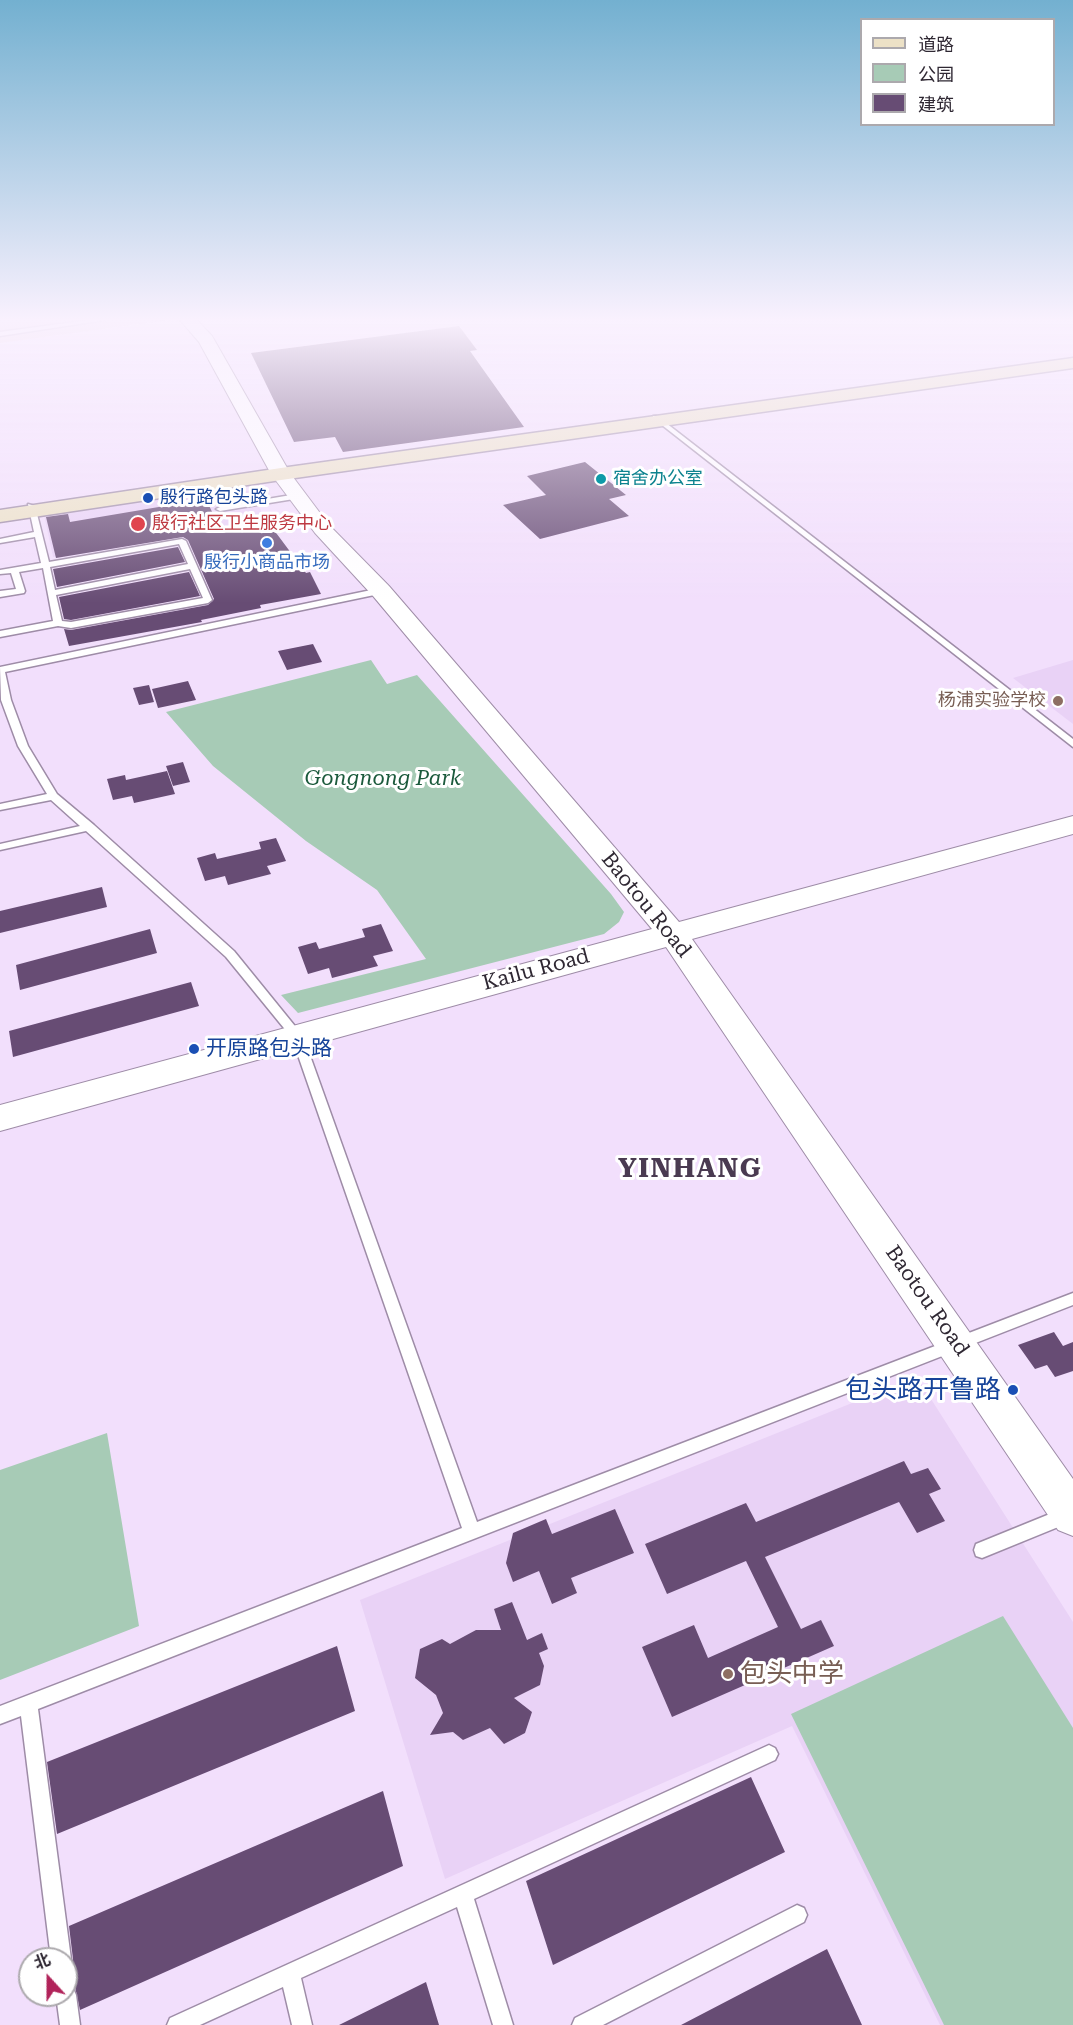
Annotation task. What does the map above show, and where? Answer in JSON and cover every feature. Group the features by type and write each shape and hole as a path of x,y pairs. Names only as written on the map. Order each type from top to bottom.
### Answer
{"main road":[{"path":"657,419 688,414"},
{"path":"0,510 32,508 279,471 690,414"},
{"path":"0,516 32,508 57,510 279,471"}],"street":[{"name":"Baotou Road","path":"248,414 279,471 322,528 381,591 672,933 1066,1501"},
{"name":"Kailu Road","path":"0,1118 1073,825"}],"lane":[{"path":"657,419 1073,744"},
{"path":"220,509 297,496"},
{"path":"32,508 58,623"},
{"path":"0,541 38,534"},
{"path":"0,572 182,541 208,600 71,625 58,623 0,634"},
{"path":"51,593 193,566"},
{"path":"0,594 21,591 14,570"},
{"path":"381,591 0,670 6,700 23,746 53,796 230,954 297,1036 472,1532"},
{"path":"0,807 53,796"},
{"path":"0,847 90,827"},
{"path":"0,1715 1073,1299"},
{"path":"982,1550 1066,1501"},
{"path":"28,1704 59,1947"},
{"path":"177,2025 769,1754"},
{"path":"463,1894 503,2025"},
{"path":"582,2025 797,1915"},
{"path":"290,1973 302,2025"},
{"path":"68,2007 70,2025"}],"shaded area":[{"name":"殷行社区卫生服务中心","path":"219,489 223,495 251,490 263,515 233,521 228,528 53,557 44,515"},
{"name":"杨浦实验学校","path":"1073,660 1073,724 1013,678"},
{"name":"包头中学","path":"917,1377 1073,1622 1073,2025 940,2025 792,1726 445,1879 360,1600"}],"green space":[{"name":"Gongnong Park","path":"371,660 387,684 417,675 611,894 624,912 619,922 604,934 298,1013 281,995 426,959 377,890 306,841 213,766 166,712"},
{"path":"107,1433 139,1626 0,1680 0,1470"},
{"path":"1003,1616 1073,1728 1073,2025 944,2025 791,1714"}],"building":[{"path":"281,414 515,414 524,427 343,452 335,437 294,442"},
{"path":"585,462 626,495 609,499 629,516 540,539 503,505 546,495 527,476"},
{"path":"206,499 221,531 268,522 306,573 310,572 321,594 260,605 261,608 201,620 202,622 69,646 64,629 71,630 208,605 214,599 188,540 183,537 56,558 46,517 68,514 70,522"},
{"path":"178,547 185,562 57,587 53,569"},
{"path":"189,572 200,596 71,620 64,619 59,597"},
{"path":"313,644 322,662 287,670 278,651"},
{"path":"188,681 196,700 158,708 152,689"},
{"path":"149,685 154,702 139,705 133,688"},
{"path":"183,762 190,782 173,786 166,766"},
{"path":"167,771 175,794 134,803 132,796 113,800 107,779 125,775 126,780"},
{"path":"276,838 286,861 267,866 271,874 228,885 225,876 205,881 197,858 215,853 217,859 261,849 259,842"},
{"path":"102,887 107,907 0,933 0,911"},
{"path":"381,924 393,951 373,956 378,966 332,978 329,968 308,974 298,947 316,942 319,949 365,937 362,929"},
{"path":"150,929 157,953 20,990 16,965"},
{"path":"191,982 199,1006 13,1057 9,1031"},
{"path":"1054,1332 1063,1346 1073,1342 1073,1371 1055,1377 1047,1365 1035,1369 1018,1345"},
{"path":"904,1461 911,1474 928,1468 941,1489 929,1494 945,1521 917,1533 899,1502 765,1557 801,1629 821,1620 834,1646 672,1717 642,1647 694,1625 708,1658 778,1627 746,1561 667,1594 645,1544 746,1503 756,1522"},
{"path":"615,1509 634,1553 571,1578 577,1593 552,1604 539,1571 513,1582 506,1563 513,1533 546,1519 552,1534"},
{"path":"512,1602 527,1640 542,1633 548,1649 539,1653 544,1666 540,1685 514,1698 532,1712 525,1733 504,1744 490,1728 463,1740 453,1732 430,1735 443,1713 436,1695 415,1678 420,1649 442,1639 450,1644 476,1630 501,1630 494,1609"},
{"path":"337,1646 355,1711 57,1834 47,1762"},
{"path":"751,1777 785,1852 553,1965 526,1881"},
{"path":"383,1791 403,1866 80,2010 78,1947 72,1947 69,1926"},
{"path":"827,1949 862,2025 681,2025"},
{"path":"426,1982 439,2025 339,2025"}],"place":[{"name":"宿舍办公室","path":"601,479"},
{"name":"殷行路包头路","path":"148,498"},
{"name":"殷行社区卫生服务中心","path":"138,524"},
{"name":"殷行小商品市场","path":"267,543"},
{"name":"杨浦实验学校","path":"1058,701"},
{"name":"开原路包头路","path":"194,1049"},
{"name":"包头路开鲁路","path":"1013,1390"},
{"name":"包头中学","path":"728,1674"}],"district":[{"name":"YINHANG","path":"690,1169"}]}
